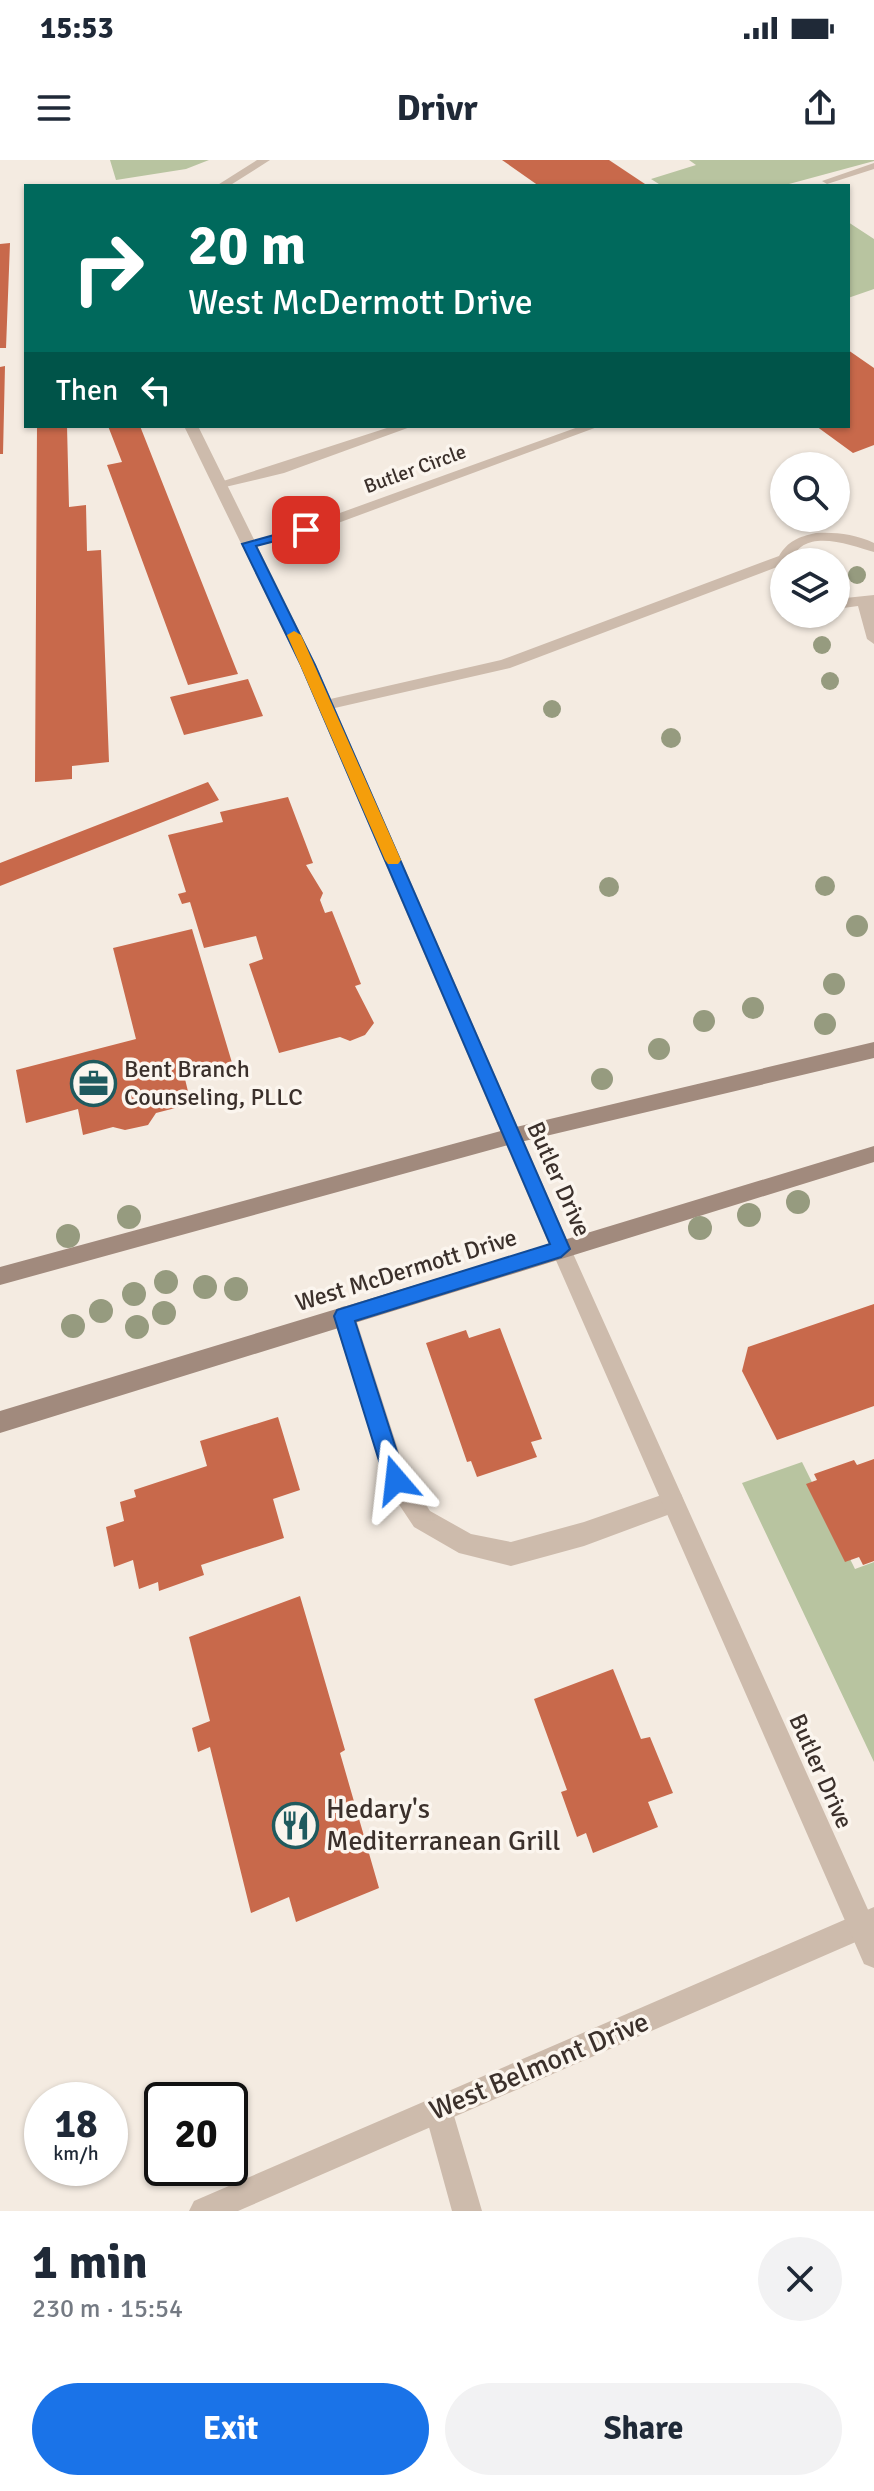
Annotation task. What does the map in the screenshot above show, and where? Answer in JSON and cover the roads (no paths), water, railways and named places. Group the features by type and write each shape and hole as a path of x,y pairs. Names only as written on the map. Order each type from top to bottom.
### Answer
{"main road":[{"path":"0,1276 512,1136 874,1050"},
{"name":"West McDermott Drive","path":"0,1422 874,1154"}],"street":[{"path":"224,184 265,160"},
{"path":"827,181 874,166"},
{"name":"Butler Drive","path":"192,428 326,705 673,1502 868,1923 874,1954"},
{"name":"Butler Circle","path":"221,484 279,470 400,428"},
{"name":"Butler Circle","path":"249,544 306,530 587,428"},
{"path":"789,548 804,540 823,536 845,537 874,548"},
{"path":"326,705 505,664 770,572"},
{"path":"869,601 874,639"},
{"path":"344,1316 396,1480 422,1519 467,1545 511,1554 584,1534 673,1502"},
{"name":"West Belmont Drive","path":"204,2211 868,1923"},
{"path":"438,2109 467,2211"}],"place":[{"name":"Bent Branch Counseling, PLLC","path":"93,1083"},
{"name":"Hedary's Mediterranean Grill","path":"295,1825"}]}
